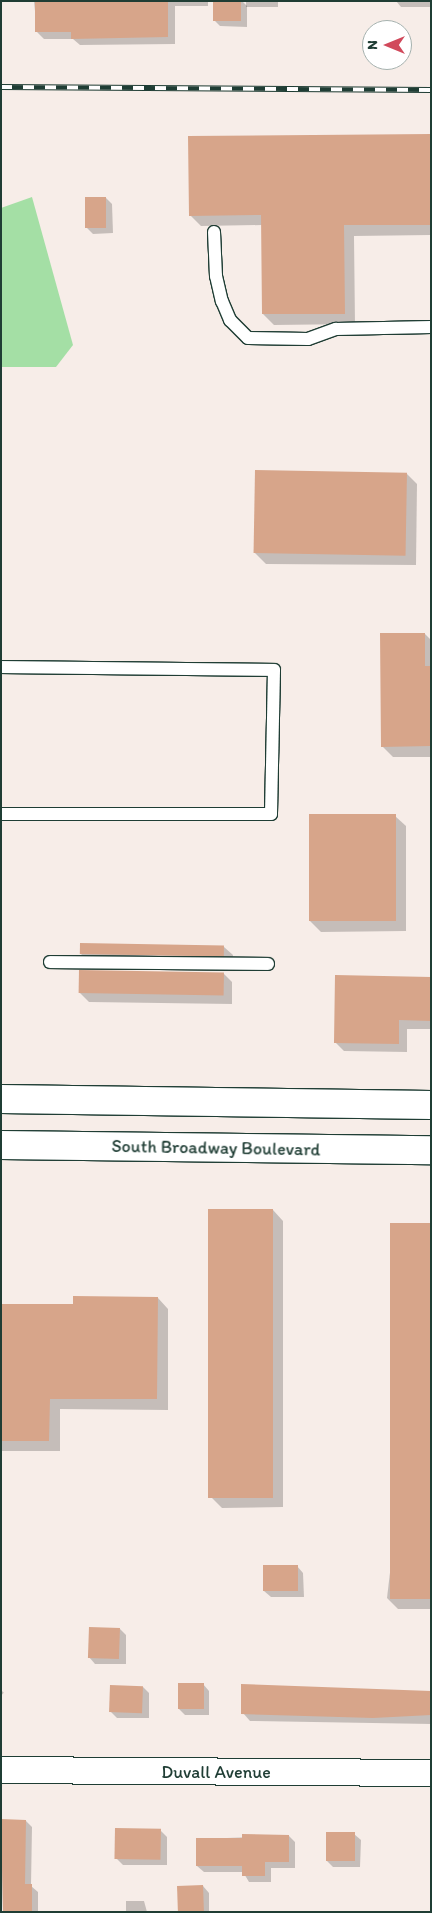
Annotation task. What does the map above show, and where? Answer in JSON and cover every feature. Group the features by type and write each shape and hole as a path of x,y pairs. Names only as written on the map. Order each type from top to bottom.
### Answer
{"main road":[{"path":"1,1099 431,1105"},
{"name":"South Broadway Boulevard","path":"1,1145 431,1150"}],"street":[{"name":"Duvall Avenue","path":"1,1770 431,1773"}],"lane":[{"path":"214,232 216,276 222,301 230,320 248,338 308,339 336,329 431,327"},
{"path":"1,667 274,670 271,814 1,814"},
{"path":"50,962 268,964"}],"green space":[{"path":"32,197 73,345 56,367 1,367 1,208"}],"building":[{"path":"35,1 168,1 168,37 71,39 71,32 35,32"},
{"path":"213,1 241,1 241,21 213,21"},
{"path":"431,134 431,225 344,225 345,314 262,314 261,215 189,216 188,136"},
{"path":"85,197 106,197 106,228 85,228"},
{"path":"255,470 407,473 406,556 254,553"},
{"path":"380,633 425,633 425,666 431,666 431,746 381,747"},
{"path":"309,814 396,814 396,921 309,921"},
{"path":"80,943 224,946 224,957 80,954"},
{"path":"79,970 224,973 224,996 79,993"},
{"path":"335,975 431,977 431,1021 399,1020 399,1044 334,1043"},
{"path":"208,1209 273,1209 273,1498 208,1498"},
{"path":"390,1223 431,1223 431,1599 390,1599"},
{"path":"73,1296 158,1297 157,1399 50,1399 49,1441 1,1441 1,1304 73,1304"},
{"path":"263,1565 298,1565 298,1591 263,1591"},
{"path":"89,1627 120,1628 119,1659 88,1658"},
{"path":"178,1683 204,1683 204,1709 178,1709"},
{"path":"241,1684 431,1691 431,1715 373,1718 241,1714"},
{"path":"110,1685 143,1686 142,1713 109,1712"},
{"path":"1,1819 26,1820 25,1884 32,1884 32,1912 3,1912"},
{"path":"115,1828 161,1829 160,1860 114,1859"},
{"path":"326,1832 355,1832 355,1861 326,1861"},
{"path":"242,1834 289,1835 289,1862 265,1862 265,1876 242,1876 242,1866 196,1866 196,1838 242,1838"},
{"path":"203,1885 204,1912 178,1912 177,1886"}],"railway":[{"path":"1,87 431,90"}]}
